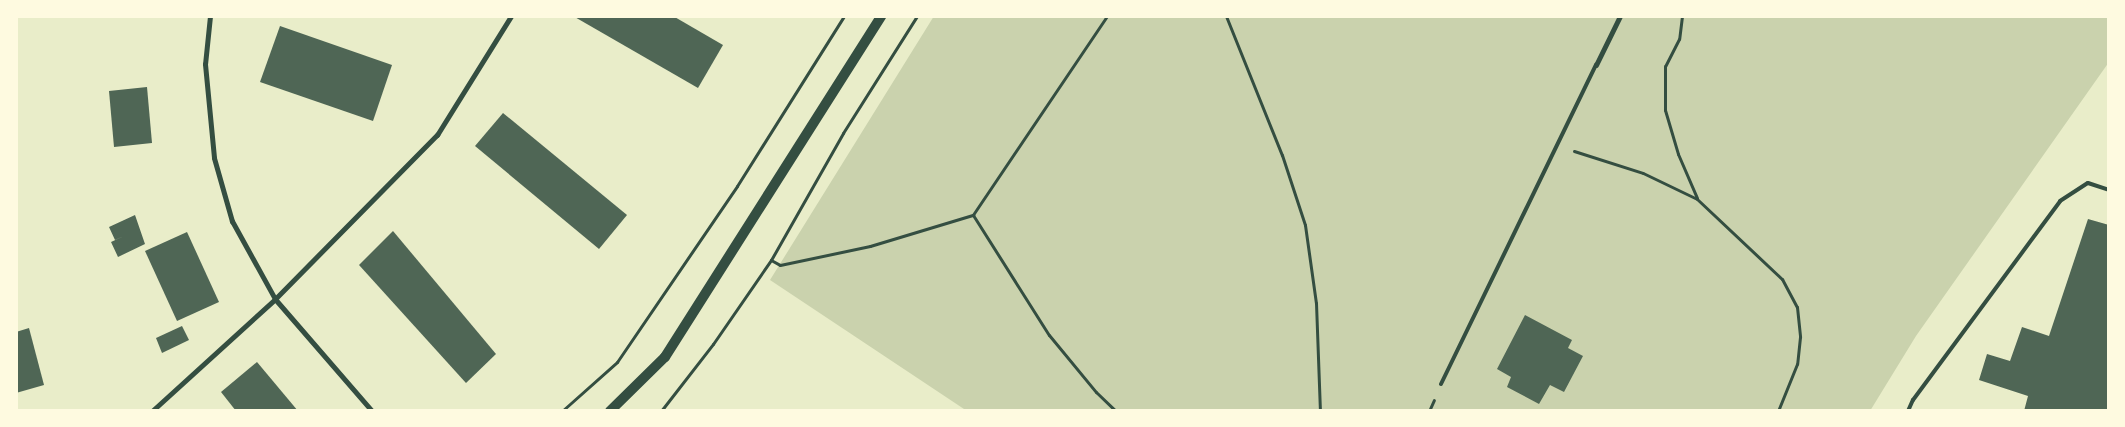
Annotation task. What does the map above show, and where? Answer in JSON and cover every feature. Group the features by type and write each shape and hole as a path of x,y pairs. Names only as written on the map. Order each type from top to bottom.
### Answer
{"main road":[{"path":"610,411 665,357 882,16"}],"street":[{"path":"210,16 205,64 214,158 232,221 275,299 372,411"},
{"path":"152,411 275,299 437,135 511,16"},
{"path":"1596,65 1620,16"}],"lane":[{"path":"1441,384 1596,65"},
{"path":"1908,411 1913,400 2060,201 2088,183 2109,190"}],"path":[{"path":"562,411 617,362 737,186 844,16"},
{"path":"661,411 713,344 771,260 844,133 917,16"},
{"path":"771,260 780,265 861,248 974,215 1107,16"},
{"path":"1226,16 1282,155 1305,225 1316,304 1320,411"},
{"path":"1682,16 1679,39 1665,66 1665,110 1678,154 1698,199"},
{"path":"1558,146 1643,173 1698,199 1782,279 1797,307 1800,337 1797,364 1778,411"},
{"path":"974,215 1048,335 1096,392 1116,411"}],"green space":[{"path":"934,16 2109,16 2109,62 1916,336 1870,411 967,411 770,280"}],"building":[{"path":"573,16 673,16 723,45 698,88"},
{"path":"280,26 392,65 373,121 260,82"},
{"path":"147,87 152,143 114,147 109,91"},
{"path":"503,113 627,215 599,249 475,146"},
{"path":"135,215 145,244 118,257 111,242 124,236 115,240 109,227"},
{"path":"2088,219 2109,225 2109,411 2024,411 2028,396 1979,380 1987,354 2010,361 2022,327 2049,336"},
{"path":"393,231 496,354 466,383 359,265"},
{"path":"187,232 219,302 177,321 145,251"},
{"path":"1525,315 1572,340 1568,348 1583,356 1564,392 1550,385 1539,404 1507,387 1511,377 1497,369"},
{"path":"182,326 189,340 162,353 156,338"},
{"path":"29,328 44,385 16,393 16,332"},
{"path":"257,362 298,411 236,411 221,392"}]}
